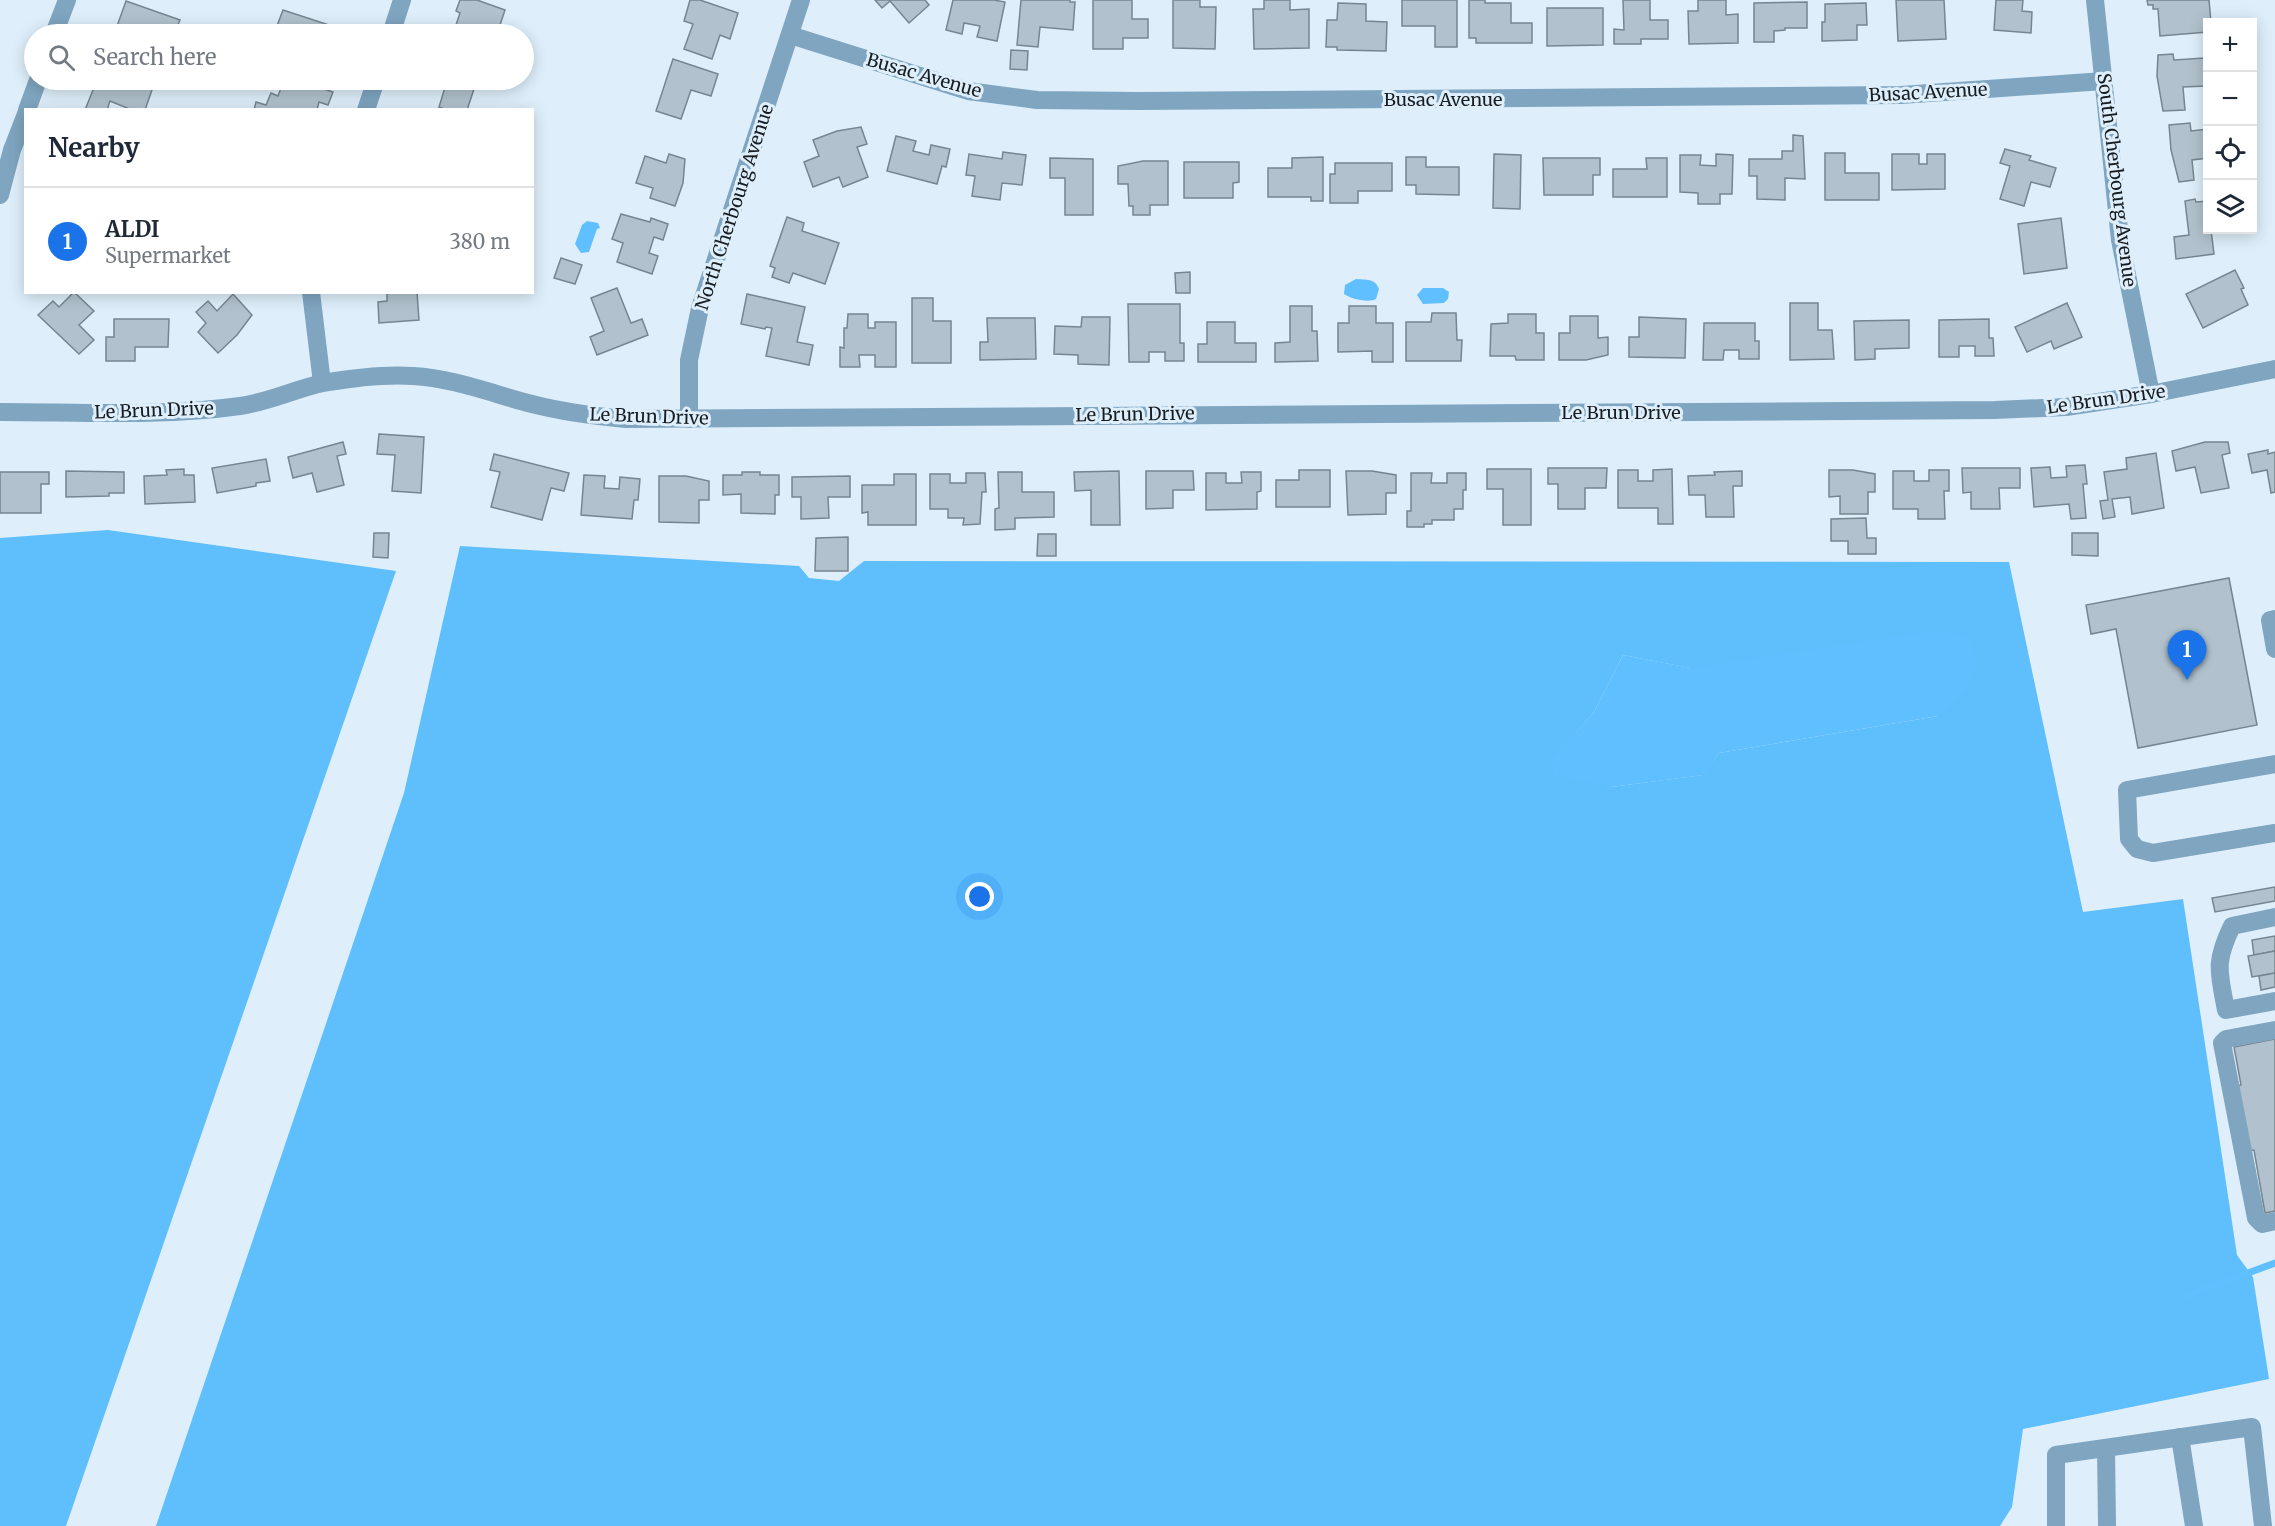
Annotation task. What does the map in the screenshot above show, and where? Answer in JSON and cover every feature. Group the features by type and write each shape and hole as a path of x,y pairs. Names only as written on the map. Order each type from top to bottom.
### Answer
{"street":[{"path":"58,24 67,0"},
{"path":"394,24 402,0"},
{"name":"North Cherbourg Avenue","path":"689,419 689,360 700,308 801,0"},
{"name":"South Cherbourg Avenue","path":"2095,0 2120,240 2151,394"},
{"name":"Busac Avenue","path":"790,35 968,91 1037,100 1901,95 2104,81"},
{"path":"28,108 34,90"},
{"path":"367,108 373,90"},
{"path":"0,195 12,150 24,119"},
{"path":"311,294 322,383"},
{"name":"Le Brun Drive","path":"0,412 184,411 241,406 273,399 322,383 386,375 441,379 534,405 583,415 626,419 1995,410 2066,407 2151,394 2275,369"},
{"path":"2275,619 2270,620 2275,649"},
{"path":"2275,764 2127,790 2129,839 2137,849 2153,853 2275,833"},
{"path":"2275,917 2232,926 2222,946 2218,969 2226,1010 2275,1001"},
{"path":"2275,1030 2226,1039 2222,1043 2256,1218 2262,1224 2275,1221"},
{"path":"2056,1526 2056,1455 2252,1427 2262,1526"},
{"path":"2180,1437 2194,1526"},
{"path":"2106,1448 2107,1526"}],"shaded area":[{"path":"587,221 598,223 600,228 597,229 589,252 581,253 575,244 582,225"},
{"path":"1356,279 1370,280 1377,285 1379,289 1376,299 1360,300 1344,294 1345,285"},
{"path":"1423,288 1443,288 1449,292 1448,299 1444,303 1423,304 1417,295"},
{"path":"108,530 396,571 66,1526 0,1526 0,538"},
{"path":"460,546 799,566 809,578 839,581 864,561 2009,562 2083,912 2183,899 2237,1255 2253,1277 2269,1379 2023,1429 2012,1507 2000,1526 156,1526 404,793","holes":["1623,655 1938,716 1719,753 1703,775 1611,787 1551,761 1594,712"]},
{"path":"1938,630 1970,637 1977,666 1967,691 1938,716 1719,753 1704,775 1611,787 1554,776 1550,761 1594,712 1623,655 1691,668"}],"building":[{"path":"460,0 477,0 505,10 500,24 456,24 460,13 456,11"},
{"path":"690,0 700,0 738,13 730,39 720,35 712,59 684,49 693,24 684,21"},
{"path":"875,0 925,0 929,5 909,23 890,1 882,8"},
{"path":"953,0 1005,2 997,41 977,37 980,26 964,23 962,34 946,30"},
{"path":"1021,0 1070,0 1070,2 1075,2 1073,30 1040,27 1038,47 1017,45"},
{"path":"1093,0 1132,0 1132,19 1148,19 1148,38 1123,38 1123,49 1093,49"},
{"path":"1173,0 1200,0 1200,7 1216,7 1215,49 1173,48"},
{"path":"1264,0 1290,0 1290,10 1309,9 1309,48 1254,49 1253,9 1264,9"},
{"path":"1402,0 1457,0 1457,47 1435,47 1435,26 1402,26"},
{"path":"1469,0 1485,0 1485,3 1511,3 1511,23 1532,23 1532,43 1476,43 1476,38 1469,38"},
{"path":"1623,0 1650,0 1650,20 1668,20 1668,39 1641,39 1641,44 1614,44 1614,29 1624,30"},
{"path":"1698,0 1726,0 1726,15 1738,14 1738,43 1689,44 1688,11 1698,11"},
{"path":"1896,0 1944,0 1946,39 1898,41"},
{"path":"1996,0 2023,0 2022,11 2032,12 2031,33 1994,30"},
{"path":"2147,0 2209,0 2211,18 2203,18 2203,32 2160,36 2158,9 2153,9 2153,5 2148,5"},
{"path":"126,1 180,20 178,24 118,24"},
{"path":"1807,2 1807,28 1785,28 1785,30 1774,31 1774,42 1754,42 1754,3"},
{"path":"1338,3 1366,4 1366,21 1387,22 1386,51 1337,50 1337,47 1326,47 1327,20 1337,20"},
{"path":"1866,3 1867,25 1857,25 1857,40 1822,41 1825,4"},
{"path":"1547,8 1603,8 1603,45 1547,46"},
{"path":"283,10 326,24 278,24"},
{"path":"1011,50 1028,51 1027,70 1010,69"},
{"path":"2173,54 2174,60 2203,58 2203,86 2183,87 2185,110 2163,111 2157,76 2158,55"},
{"path":"673,59 718,74 711,96 691,90 681,119 656,111"},
{"path":"93,90 152,90 146,108 127,108 110,101 108,108 86,108"},
{"path":"280,90 333,92 328,105 319,102 318,108 254,108 256,102 266,105 271,93 278,96"},
{"path":"444,90 474,90 468,108 439,107"},
{"path":"2190,123 2191,131 2203,130 2203,159 2192,160 2194,180 2179,182 2171,150 2169,125"},
{"path":"861,127 867,144 857,147 868,177 843,187 839,177 813,187 804,162 819,156 813,140 837,131"},
{"path":"1793,135 1803,136 1805,179 1785,178 1785,200 1757,199 1757,176 1749,176 1749,159 1782,159 1782,151 1793,151"},
{"path":"896,136 916,141 913,151 929,155 931,145 950,149 946,167 942,166 937,184 887,171"},
{"path":"2005,149 2031,156 2029,160 2056,168 2050,187 2031,182 2024,206 2000,199 2010,166 2000,163"},
{"path":"1003,152 1026,155 1022,185 1002,183 1000,200 972,196 975,176 966,175 969,154 1002,159"},
{"path":"1825,153 1845,153 1845,173 1879,173 1879,200 1825,200"},
{"path":"669,154 685,159 683,183 675,206 650,198 653,188 636,183 645,156 666,163"},
{"path":"1494,154 1521,155 1520,209 1493,208"},
{"path":"1716,154 1733,155 1732,194 1720,194 1720,204 1698,204 1698,193 1680,192 1680,155 1701,155 1700,165 1716,166"},
{"path":"1892,154 1919,154 1919,164 1927,164 1927,154 1945,154 1945,189 1892,190"},
{"path":"1323,157 1323,201 1311,201 1311,197 1268,197 1268,168 1292,168 1292,158"},
{"path":"1406,157 1426,157 1426,167 1459,167 1459,195 1416,194 1416,185 1406,185"},
{"path":"1050,158 1093,159 1093,215 1065,215 1065,178 1050,178"},
{"path":"1543,158 1600,158 1600,175 1593,175 1593,195 1544,195"},
{"path":"1646,158 1667,158 1667,197 1613,197 1613,169 1647,169"},
{"path":"1143,161 1168,161 1168,205 1150,205 1150,215 1133,215 1133,206 1129,206 1128,184 1118,184 1118,166"},
{"path":"1184,162 1239,162 1239,182 1233,183 1233,198 1184,198"},
{"path":"1335,163 1392,163 1392,191 1358,191 1358,203 1330,203 1330,174 1335,174"},
{"path":"2195,199 2196,202 2203,201 2203,234 2212,234 2214,254 2176,259 2174,237 2189,235 2185,201"},
{"path":"621,214 650,222 651,218 668,224 663,240 654,237 649,253 658,256 652,274 617,262 623,243 612,239"},
{"path":"787,217 804,223 802,231 839,243 825,284 793,273 789,283 772,277 775,268 770,266"},
{"path":"2061,218 2067,268 2024,274 2018,224"},
{"path":"561,258 582,265 575,284 554,278"},
{"path":"2235,270 2244,288 2241,289 2248,305 2203,328 2186,294"},
{"path":"1190,272 1190,293 1176,293 1175,273"},
{"path":"617,288 631,323 642,319 648,335 597,355 590,337 604,331 591,298"},
{"path":"72,294 76,294 94,311 79,325 94,340 79,354 38,315 53,301 59,307"},
{"path":"233,294 252,315 237,335 218,353 198,332 206,323 196,312 208,301 217,311"},
{"path":"387,294 417,294 419,320 379,323 378,302 387,301"},
{"path":"747,294 805,307 797,342 813,345 809,365 766,356 772,328 766,327 765,329 741,324"},
{"path":"912,298 933,298 933,321 951,321 951,363 912,363"},
{"path":"1790,303 1818,303 1818,330 1832,330 1834,359 1790,360"},
{"path":"2067,303 2082,337 2054,349 2051,341 2027,352 2015,327"},
{"path":"1128,304 1180,304 1180,343 1184,343 1184,361 1165,361 1165,352 1149,352 1149,362 1129,362"},
{"path":"1290,306 1312,306 1312,331 1317,331 1318,361 1275,362 1275,343 1290,342"},
{"path":"1349,306 1376,306 1376,323 1393,323 1393,362 1372,362 1372,351 1338,352 1338,323 1349,323"},
{"path":"1432,313 1456,313 1457,340 1462,340 1461,361 1406,361 1406,322 1431,322"},
{"path":"848,314 868,314 868,328 875,328 875,322 896,322 896,367 875,367 875,355 859,355 860,367 840,367 840,347 844,348 844,328 847,328"},
{"path":"1508,314 1536,314 1536,333 1544,333 1544,360 1516,360 1515,356 1490,356 1491,324 1508,323"},
{"path":"1570,316 1598,316 1598,338 1608,337 1608,355 1586,360 1559,360 1559,333 1570,333"},
{"path":"1082,317 1110,317 1109,365 1078,364 1078,355 1054,354 1055,326 1081,327"},
{"path":"1639,317 1686,319 1685,358 1629,357 1629,337 1639,337"},
{"path":"987,318 1035,318 1036,359 980,360 980,342 988,342"},
{"path":"114,319 169,319 168,347 135,347 135,361 106,361 106,337 114,337"},
{"path":"1989,319 1989,338 1993,338 1994,356 1975,356 1975,346 1959,346 1959,357 1939,357 1939,320"},
{"path":"1909,320 1909,348 1875,349 1875,359 1855,360 1854,321"},
{"path":"1207,322 1235,322 1235,343 1256,343 1256,362 1198,362 1198,344 1207,344"},
{"path":"1704,323 1755,323 1755,341 1759,341 1759,359 1739,359 1739,350 1724,350 1723,360 1703,360"},
{"path":"379,434 424,437 421,493 392,491 395,455 377,454"},
{"path":"343,442 346,454 337,456 344,485 317,492 312,473 293,478 288,457"},
{"path":"2205,442 2228,442 2230,453 2222,455 2229,488 2201,493 2195,467 2176,471 2172,451"},
{"path":"2268,450 2268,454 2275,452 2275,492 2271,493 2267,470 2252,473 2248,454"},
{"path":"2156,453 2164,508 2132,514 2130,497 2112,499 2115,517 2103,519 2100,501 2108,500 2104,472 2127,469 2126,458"},
{"path":"494,454 569,473 564,491 551,488 542,520 491,507 500,472 490,470"},
{"path":"266,459 270,481 217,493 212,468"},
{"path":"2085,465 2087,484 2083,484 2086,518 2071,519 2069,504 2034,507 2031,468 2050,467 2051,478 2067,477 2066,466"},
{"path":"1548,468 1607,468 1606,488 1585,488 1585,509 1558,509 1558,484 1548,484"},
{"path":"1962,468 2020,468 2020,488 1999,488 2000,509 1971,509 1971,492 1963,493"},
{"path":"184,469 184,475 194,475 195,502 145,504 144,476 167,475 166,470"},
{"path":"1487,469 1531,469 1531,525 1503,525 1503,489 1487,489"},
{"path":"1672,469 1673,524 1658,524 1658,508 1618,508 1618,470 1638,470 1638,481 1653,481 1653,470"},
{"path":"1299,470 1330,470 1330,507 1276,507 1276,480 1299,480"},
{"path":"1829,470 1853,470 1875,474 1875,492 1868,492 1868,514 1840,514 1840,496 1829,497"},
{"path":"1929,470 1949,470 1949,491 1944,491 1945,519 1918,519 1918,509 1893,509 1893,471 1914,471 1914,481 1929,481"},
{"path":"66,471 124,472 124,493 109,493 109,496 66,497"},
{"path":"1119,471 1120,525 1091,525 1091,490 1075,491 1074,472"},
{"path":"1146,471 1193,471 1194,490 1173,490 1173,508 1146,509"},
{"path":"1346,471 1372,471 1396,475 1396,493 1386,493 1386,514 1348,515"},
{"path":"1742,471 1742,486 1733,486 1734,517 1706,517 1705,495 1689,495 1688,476"},
{"path":"0,472 49,472 49,484 41,484 41,513 0,513"},
{"path":"742,472 779,475 779,495 775,495 775,514 741,513 741,494 723,495 723,475 742,475"},
{"path":"998,472 1022,472 1022,492 1054,492 1054,517 1015,518 1015,529 995,530 995,509 999,508"},
{"path":"1241,472 1261,472 1261,491 1257,492 1257,509 1206,510 1206,473 1226,473 1226,483 1242,483"},
{"path":"966,473 985,473 986,492 982,492 980,524 963,525 964,518 948,518 948,509 930,509 930,474 950,474 950,483 966,483"},
{"path":"1411,473 1432,473 1431,483 1447,483 1447,473 1466,473 1463,509 1454,509 1454,520 1432,520 1432,524 1424,524 1424,527 1407,527 1407,511 1411,511"},
{"path":"894,474 916,474 916,525 868,525 868,512 862,513 862,485 894,485"},
{"path":"584,475 605,476 604,488 619,489 620,477 640,479 638,500 634,500 632,519 581,515"},
{"path":"659,476 686,476 709,481 709,500 699,500 699,523 659,522"},
{"path":"850,476 850,497 828,497 829,518 801,519 801,497 792,497 792,477"},
{"path":"1866,518 1867,538 1876,538 1876,554 1848,554 1848,541 1831,541 1831,519"},
{"path":"374,533 389,533 388,558 373,557"},
{"path":"2072,533 2098,533 2098,556 2072,555"},
{"path":"1038,534 1056,534 1056,556 1037,556"},
{"path":"848,537 848,571 815,571 816,538"},
{"path":"2229,578 2257,725 2138,748 2116,629 2091,634 2086,605"},
{"path":"2275,887 2275,901 2215,912 2212,898"},
{"path":"2275,936 2275,951 2254,955 2252,940"},
{"path":"2275,951 2275,973 2252,977 2248,956"},
{"path":"2275,973 2275,987 2261,990 2259,976"},
{"path":"2275,1039 2275,1211 2265,1213 2254,1150 2248,1151 2236,1086 2241,1085 2234,1047"}],"waterway":[{"path":"2183,1297 2275,1263"}],"place":[{"name":"ALDI","path":"2187,680"}]}
